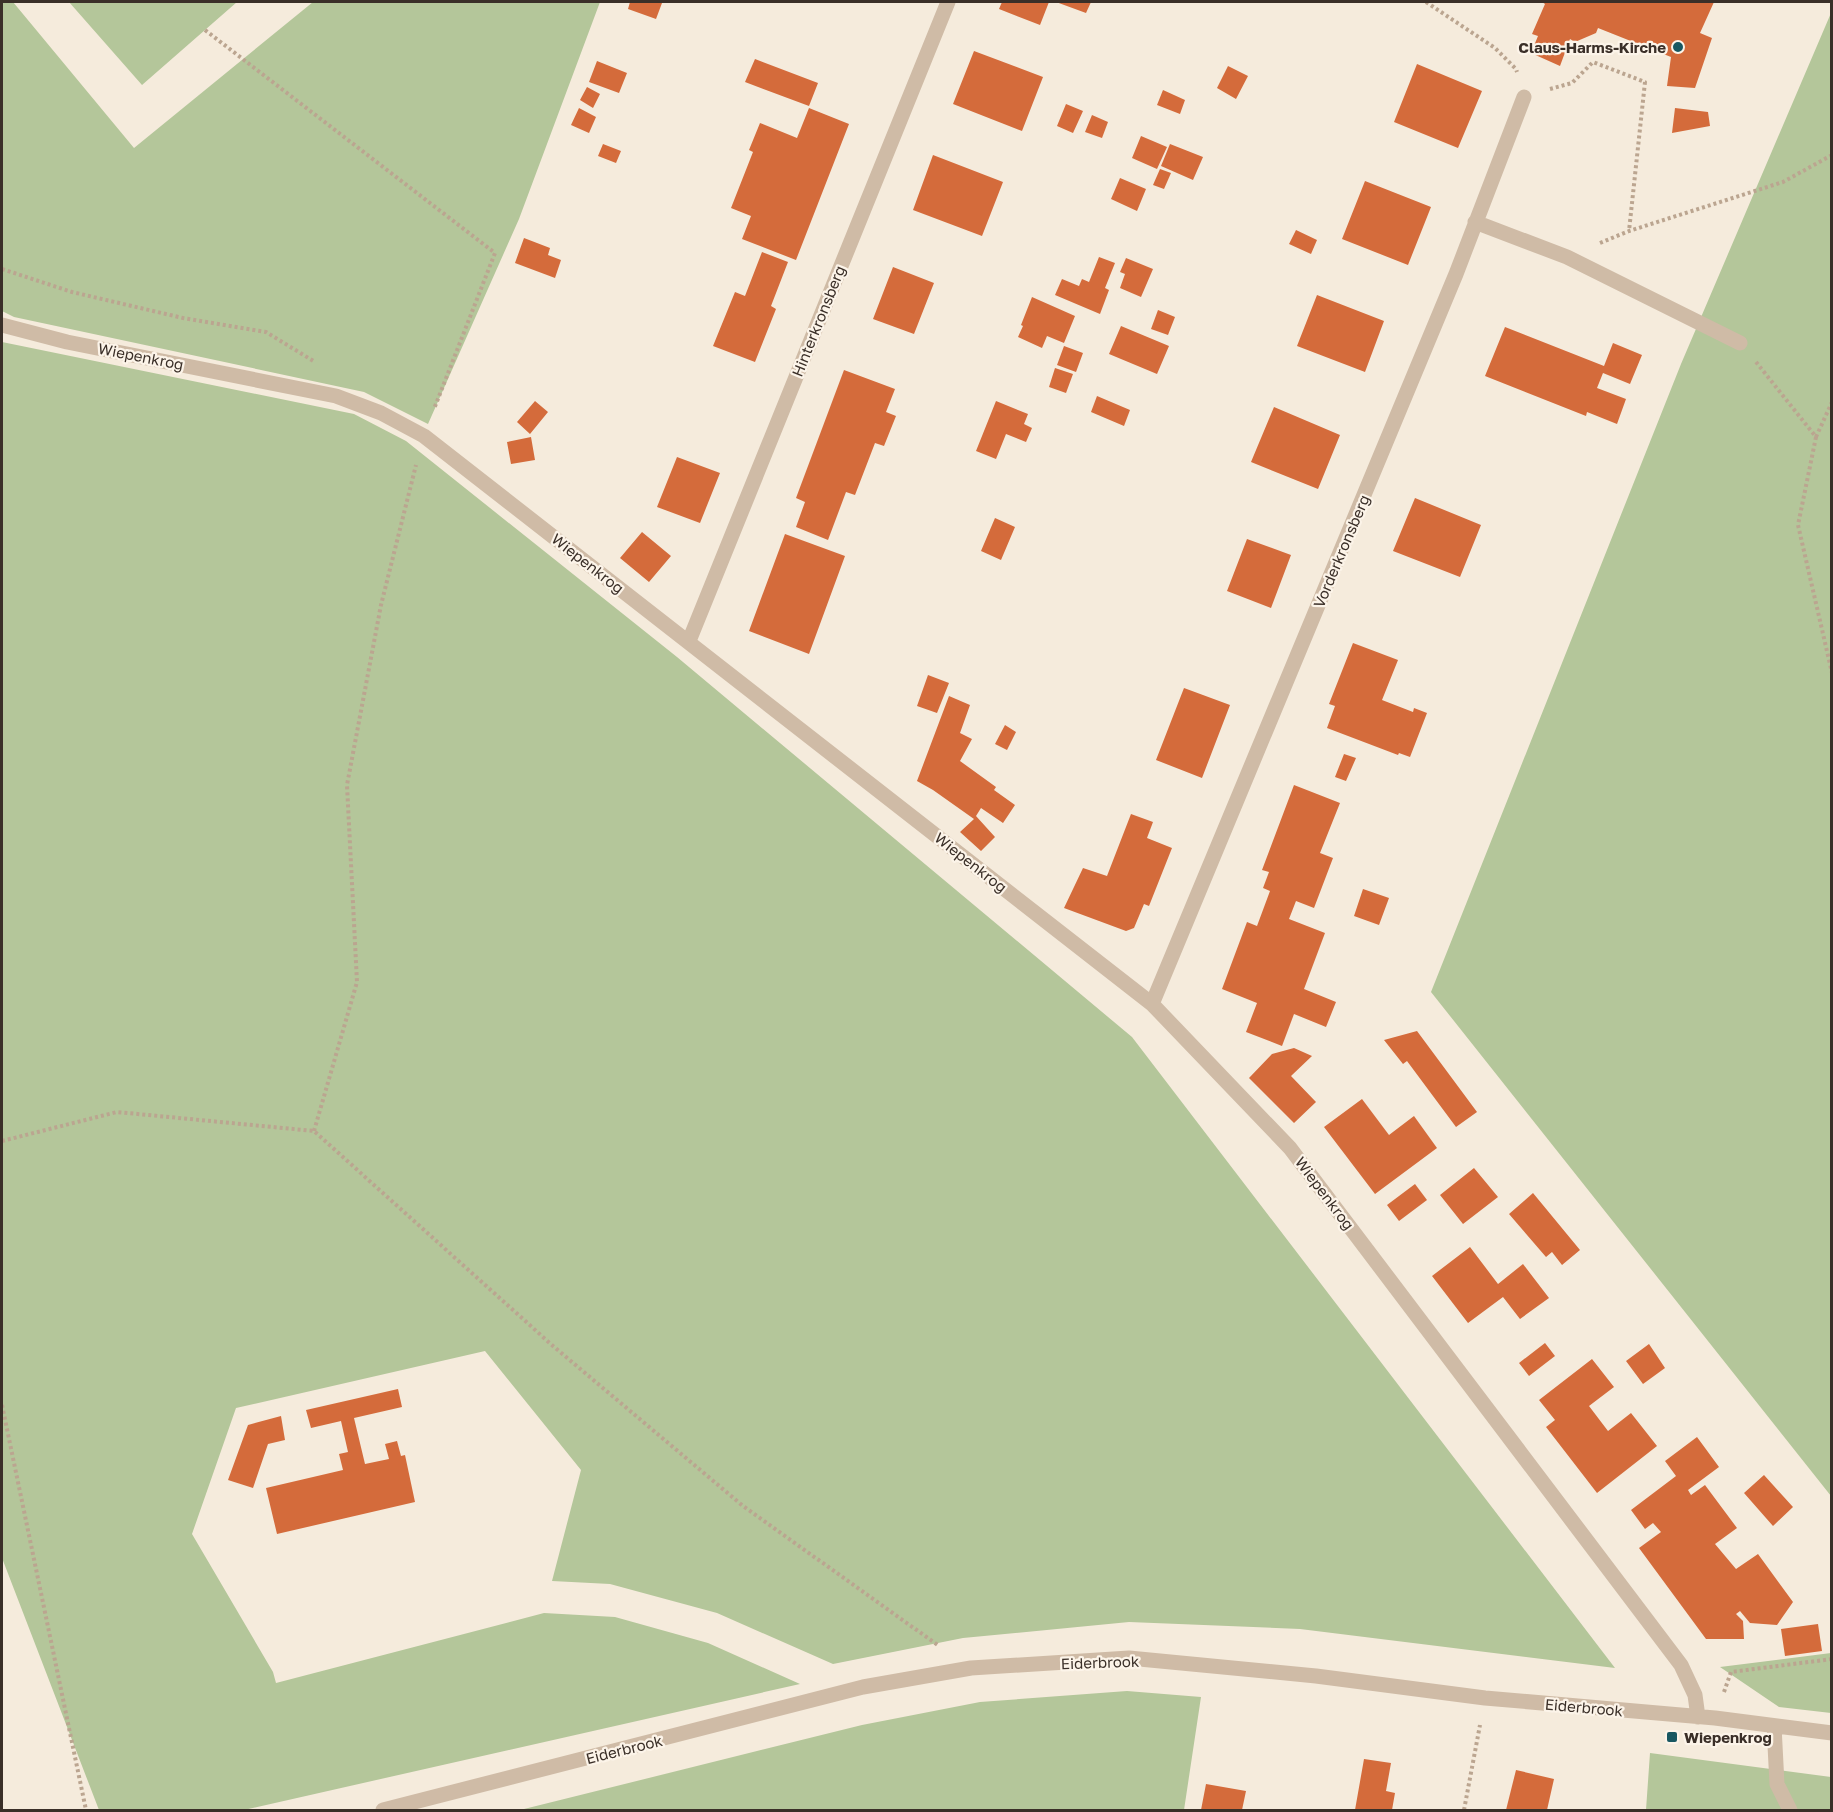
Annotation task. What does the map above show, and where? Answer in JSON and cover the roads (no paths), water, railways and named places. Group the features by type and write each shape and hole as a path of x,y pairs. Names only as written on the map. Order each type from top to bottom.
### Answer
{"street":[{"name":"Hinterkronsberg","path":"689,641 948,2"},
{"name":"Vorderkronsberg","path":"1152,1004 1456,274 1524,97"},
{"path":"1475,222 1567,257 1740,343"},
{"name":"Wiepenkrog","path":"2,326 68,342 336,396 381,413 424,436 1152,1004 1290,1148 1681,1665 1695,1695 1698,1717"},
{"name":"Eiderbrook","path":"383,1810 853,1690 971,1668 1129,1658 1316,1676 1485,1698 1715,1718 1832,1733"},
{"path":"1774,1726 1776,1784 1790,1810"}],"place":[{"name":"Claus-Harms-Kirche","path":"1678,47"},
{"name":"Wiepenkrog","path":"1672,1737"}]}
